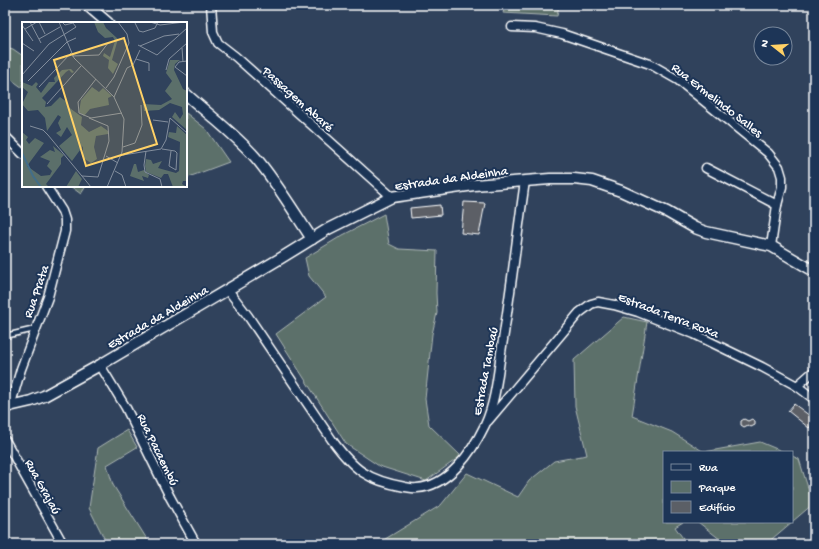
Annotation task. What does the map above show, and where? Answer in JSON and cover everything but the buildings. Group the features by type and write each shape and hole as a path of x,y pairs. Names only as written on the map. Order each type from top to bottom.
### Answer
{"street":[{"path":"87,5 107,22"},
{"name":"Passagem Abaré","path":"211,5 213,32 218,43 236,57 392,197"},
{"name":"Rua Ermelindo Salles","path":"512,27 535,28 562,34 650,64 678,80 773,159 782,177 782,188 777,205 771,246"},
{"path":"187,95 255,157 275,182 312,239"},
{"path":"5,136 22,153"},
{"path":"706,168 777,205"},
{"name":"Estrada da Aldeinha","path":"8,407 30,402 44,396 100,365 312,239 392,197 454,187 524,181 574,179 592,181 621,191 706,232 771,246 814,271"},
{"name":"Estrada Tambaú","path":"228,290 248,316 344,457 354,467 366,475 388,484 416,488 433,484 451,473 463,461 485,424 496,383 506,322 524,181"},
{"name":"Rua Prata","path":"8,407 35,329 48,297 64,231 65,220 62,211 47,187"},
{"name":"Estrada Terra Roxa","path":"485,424 579,313 591,304 598,302 638,312 694,334 797,386 814,399"},
{"name":"Rua Pacaembú","path":"100,365 126,408 170,497 196,544"},
{"path":"797,386 814,371"},
{"name":"Rua Grajaú","path":"5,440 63,544"}],"lane":[{"path":"5,336 35,329"}],"green space":[{"path":"506,5 559,5 557,16 503,13"},
{"path":"5,47 13,49 22,55 22,87 5,75"},
{"path":"187,114 206,129 229,162 187,178"},
{"path":"71,187 85,187 81,194"},
{"path":"384,214 389,244 399,249 437,251 437,313 432,334 425,399 429,425 461,456 426,481 379,466 346,444 276,334 326,297 309,276 305,258 343,235"},
{"path":"624,317 647,322 632,416 672,432 702,451 663,451 663,523 681,523 675,527 687,544 377,544 441,505 467,473 518,497 529,481 554,461 587,455 575,406 574,360"},
{"path":"127,430 137,447 107,465 113,485 150,544 107,544 89,508 98,448"},
{"path":"760,442 782,451 710,451"},
{"path":"793,456 799,459 813,504 793,521"},
{"path":"699,523 791,523 766,544 735,544 721,540"}]}
